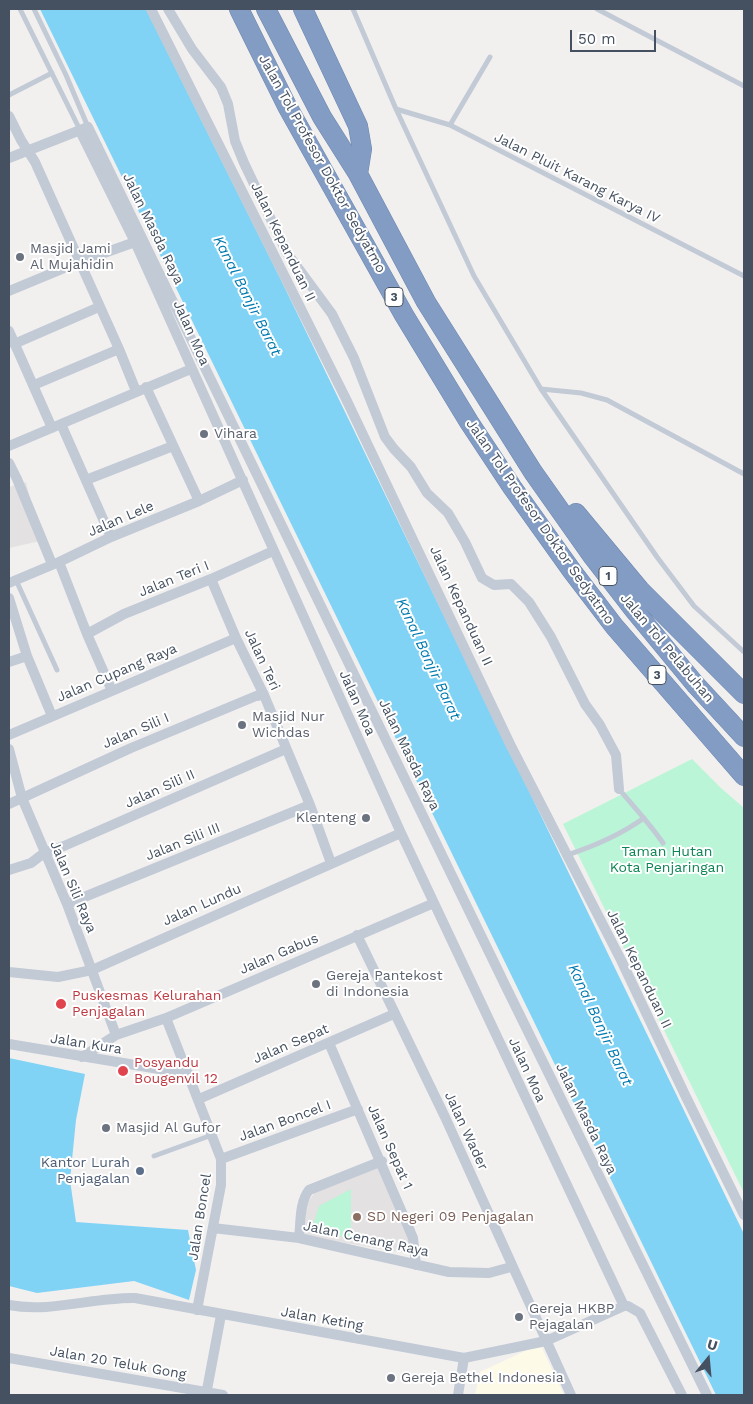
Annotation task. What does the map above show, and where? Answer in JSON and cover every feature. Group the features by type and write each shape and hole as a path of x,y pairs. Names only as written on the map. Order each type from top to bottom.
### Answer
{"highway":[{"name":"Jalan Tol Profesor Doktor Sedyatmo","path":"239,9 287,106 404,314 469,422 561,556 614,626 744,776"},
{"name":"Jalan Tol Profesor Doktor Sedyatmo","path":"266,9 322,117 358,174 426,302 508,432"},
{"path":"303,9 358,126 362,149 358,174"},
{"path":"508,432 542,466 564,498 640,590 744,694"},
{"name":"Jalan Tol Pelabuhan","path":"508,432 533,472 599,564 658,640 695,684 744,737"}],"street":[{"name":"Jalan Kepanduan II","path":"151,9 350,408 510,744 621,960 744,1216"},
{"name":"Jalan Kepanduan II","path":"168,9 192,49 221,87 228,104 235,141 244,163 287,253 332,314 354,358 385,436 394,449 412,467 427,493 448,513 465,542 482,578 494,585 511,584 529,602 551,637 585,704 600,725 616,755 620,789"},
{"path":"9,116 28,150 119,349 136,391"},
{"path":"9,158 84,129"},
{"name":"Jalan Moa","path":"84,129 401,833 624,1306"},
{"name":"Jalan Masda Raya","path":"84,129 707,1395"},
{"path":"9,291 79,262 135,242"},
{"path":"14,344 99,307"},
{"path":"9,331 34,385 86,480 111,538"},
{"path":"34,385 119,349"},
{"path":"9,446 191,368"},
{"path":"146,387 199,501"},
{"path":"86,480 173,446"},
{"path":"9,463 13,480 55,563 112,691"},
{"name":"Jalan Lele","path":"12,581 199,501 243,480"},
{"name":"Jalan Teri I","path":"87,634 124,614 211,580 273,551"},
{"name":"Jalan Teri","path":"211,580 236,638 264,695 310,805 331,863"},
{"path":"9,598 27,656 52,716"},
{"name":"Jalan Cupang Raya","path":"9,734 236,638"},
{"path":"9,662 27,656"},
{"name":"Jalan Sili I","path":"9,804 131,748 256,696 264,695"},
{"name":"Jalan Sili Raya","path":"9,749 22,798 44,853 68,904 116,1034"},
{"name":"Jalan Sili II","path":"9,870 31,863 44,853 286,749"},
{"name":"Jalan Sili III","path":"68,904 310,805"},
{"name":"Jalan Lundu","path":"9,971 58,977 92,970 401,833"},
{"name":"Jalan Gabus","path":"82,1057 116,1034 166,1018 434,903"},
{"name":"Jalan Wader","path":"356,935 445,1117 511,1267 571,1395"},
{"name":"Jalan Sepat","path":"199,1099 394,1014"},
{"name":"Jalan Boncel","path":"166,1018 221,1159 221,1185 197,1310"},
{"name":"Jalan Sepat 1","path":"329,1043 382,1161 413,1238 416,1265"},
{"name":"Jalan Kura","path":"9,1044 189,1074"},
{"name":"Jalan Boncel I","path":"221,1159 358,1108"},
{"path":"299,1238 302,1203 304,1196 309,1190 382,1161"},
{"name":"Jalan Cenang Raya","path":"213,1228 299,1238 416,1265 462,1273 489,1273 511,1267"},
{"name":"Jalan Keting","path":"9,1305 44,1308 118,1298 135,1298 464,1358 546,1341 624,1306"},
{"path":"624,1306 628,1306 640,1313 682,1395"},
{"path":"206,1394 221,1315"},
{"name":"Jalan 20 Teluk Gong","path":"9,1358 206,1394 223,1395"},
{"path":"458,1395 464,1358"}],"lane":[{"name":"Jalan Moa","path":"20,9 52,73 84,129"},
{"name":"Jalan Moa","path":"34,9 66,75 84,129"},
{"path":"354,9 396,109 474,276 541,389 657,557 694,606 744,652"},
{"path":"597,9 744,86"},
{"path":"450,125 490,57"},
{"path":"9,95 52,73"},
{"name":"Jalan Pluit Karang Karya IV","path":"396,109 450,125 744,276"},
{"path":"541,389 581,392 607,400 744,474"},
{"path":"12,581 57,670"},
{"path":"620,789 653,828 663,843"},
{"path":"566,855 595,846 625,831 644,818"},
{"path":"154,1156 212,1135"}],"shaded area":[{"path":"26,482 40,541 9,548 9,487"},
{"name":"SD Negeri 09 Penjagalan","path":"383,1164 415,1229 416,1255 305,1236 306,1205 315,1192"},
{"path":"540,1344 564,1395 475,1395 480,1372"}],"green space":[{"name":"Taman Hutan Kota Penjaringan","path":"692,759 744,808 744,1193 563,824"},
{"path":"351,1189 351,1239 312,1228 319,1206"}],"water":[{"name":"Kanal Banjir Barat","path":"40,9 146,9 281,280 744,1234 744,1395 716,1395"},
{"path":"9,1058 85,1074 76,1120 70,1180 76,1222 188,1230 196,1270 189,1300 134,1281 37,1293 9,1286"}],"place":[{"name":"Masjid Jami Al Mujahidin","path":"20,257"},
{"name":"Vihara","path":"204,434"},
{"name":"Masjid Nur Wichdas","path":"242,725"},
{"name":"Klenteng","path":"366,818"},
{"name":"Gereja Pantekost di Indonesia","path":"316,984"},
{"name":"Puskesmas Kelurahan Penjagalan","path":"61,1004"},
{"name":"Posyandu Bougenvil 12","path":"123,1071"},
{"name":"Masjid Al Gufor","path":"106,1128"},
{"name":"Kantor Lurah Penjagalan","path":"140,1171"},
{"name":"SD Negeri 09 Penjagalan","path":"357,1217"},
{"name":"Gereja HKBP Pejagalan","path":"519,1317"},
{"name":"Gereja Bethel Indonesia","path":"391,1378"}]}
